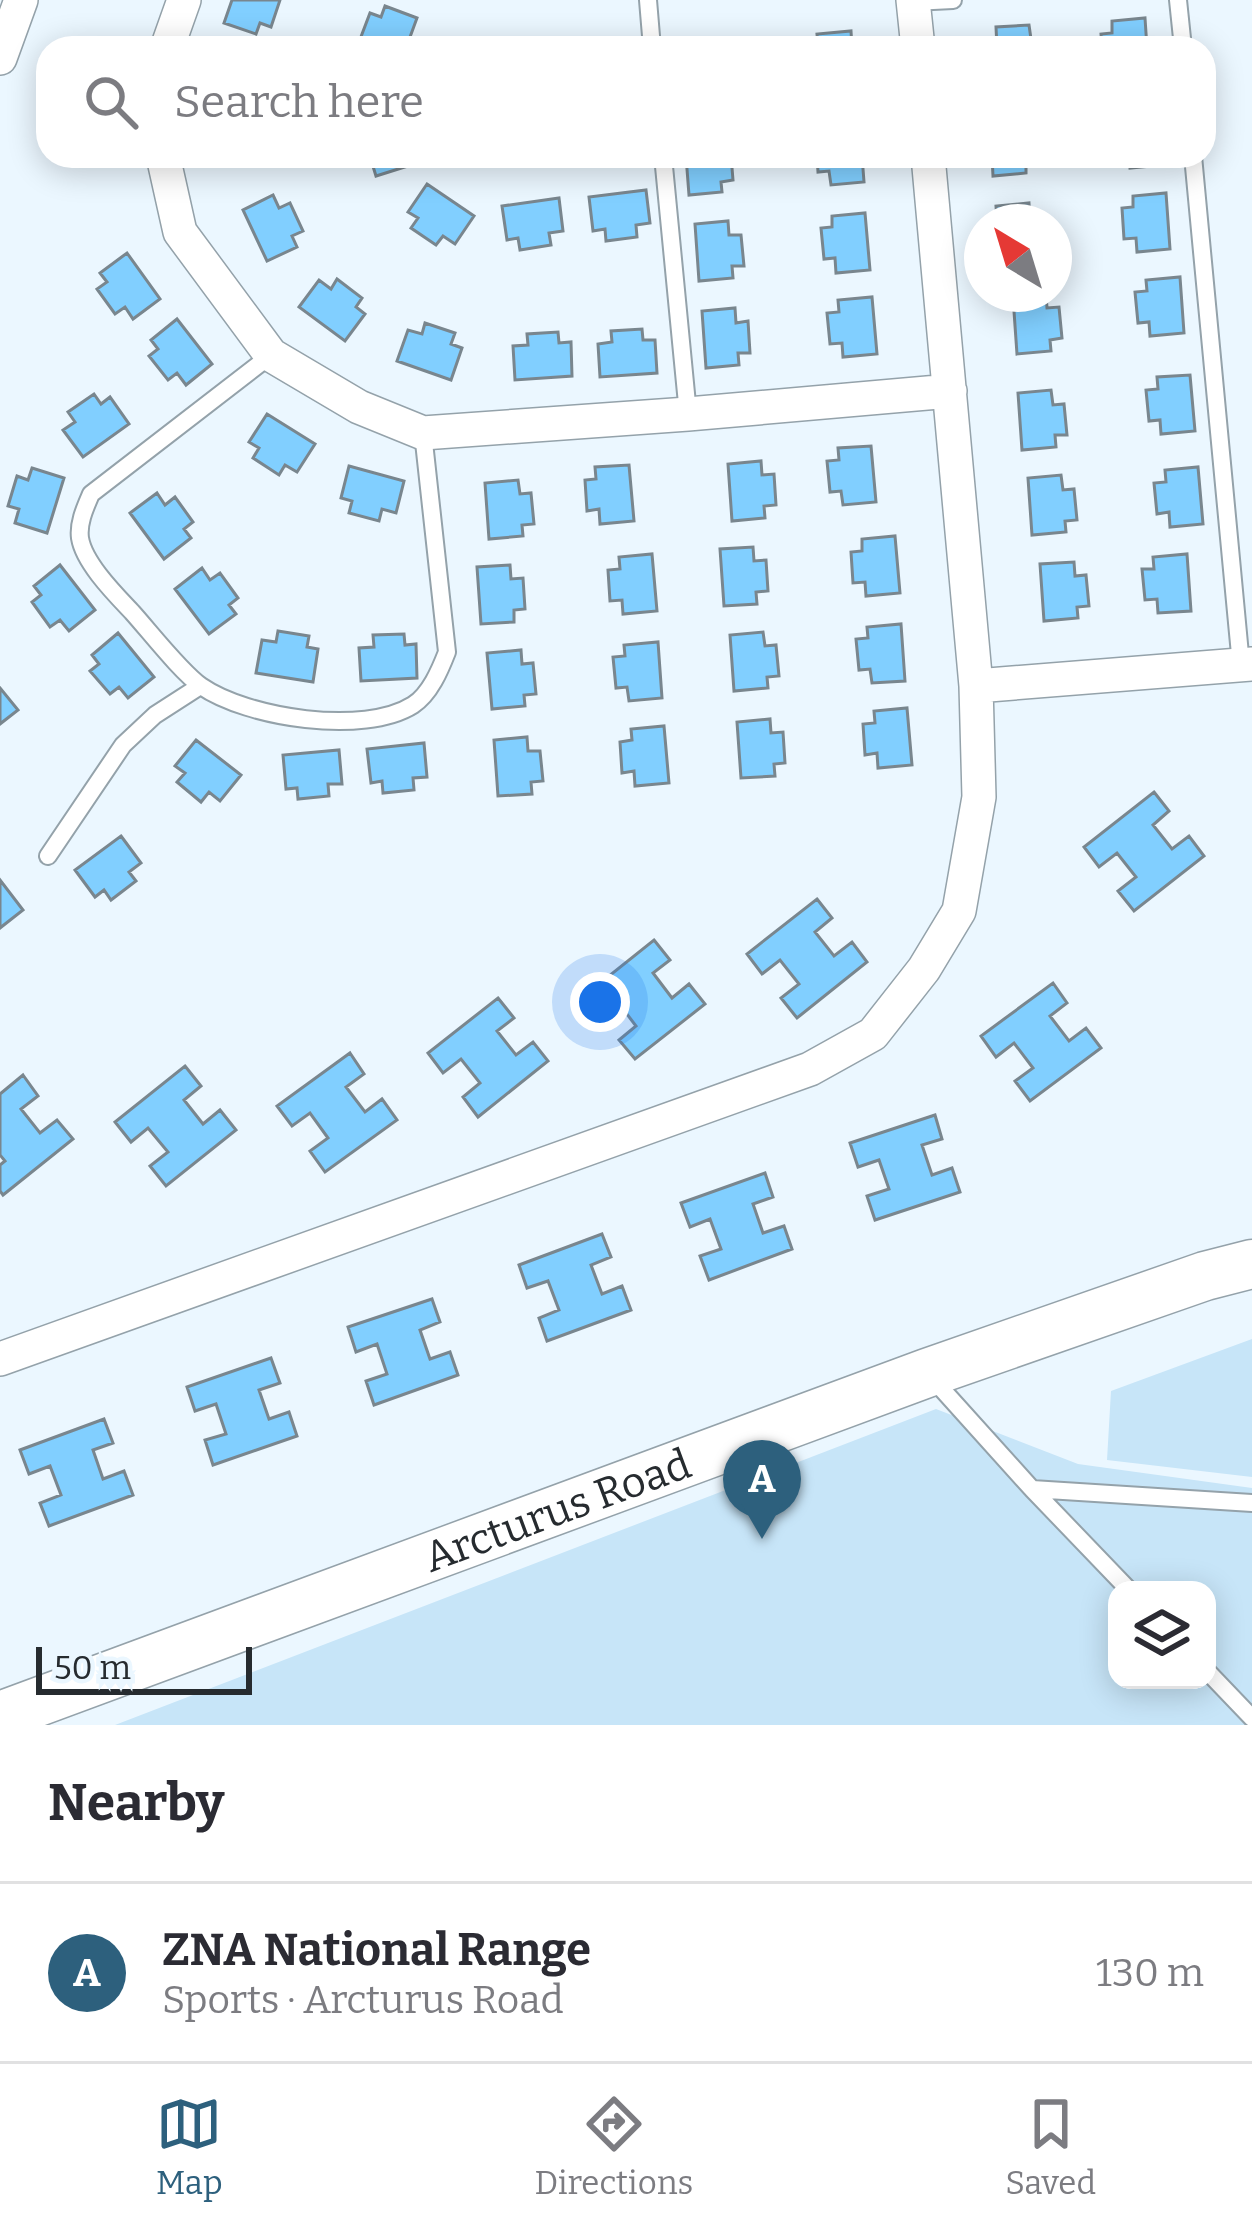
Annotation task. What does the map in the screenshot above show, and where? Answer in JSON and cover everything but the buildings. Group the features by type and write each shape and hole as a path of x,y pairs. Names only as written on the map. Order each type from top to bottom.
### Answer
{"main road":[{"name":"Arcturus Road","path":"0,1716 927,1372 1252,1264"}],"street":[{"path":"0,58 21,0"},
{"path":"170,36 184,0"},
{"path":"913,1 917,36"},
{"path":"167,168 180,232 271,355 359,407 423,433 950,391"},
{"path":"0,1359 810,1069 873,1034 923,969 958,911 979,797 976,686 929,168"},
{"path":"976,686 1246,665"}],"lane":[{"path":"648,0 651,36"},
{"path":"913,1 953,0"},
{"path":"1178,0 1182,36"},
{"path":"664,168 688,414"},
{"path":"1194,168 1246,665"},
{"path":"271,355 91,494 80,522 80,542 104,582 200,686 288,719 375,719 414,704 436,677 447,652 423,433"},
{"path":"48,856 123,746 155,716 200,686"},
{"path":"927,1372 1120,1581"},
{"path":"1032,1489 1252,1502"},
{"path":"1216,1680 1252,1718"}],"shaded area":[{"path":"1252,1339 1252,1477 1107,1460 1111,1391"},
{"path":"936,1409 1078,1464 1252,1488 1252,1725 115,1725"}],"place":[{"name":"ZNA National Range","path":"762,1539"}]}
